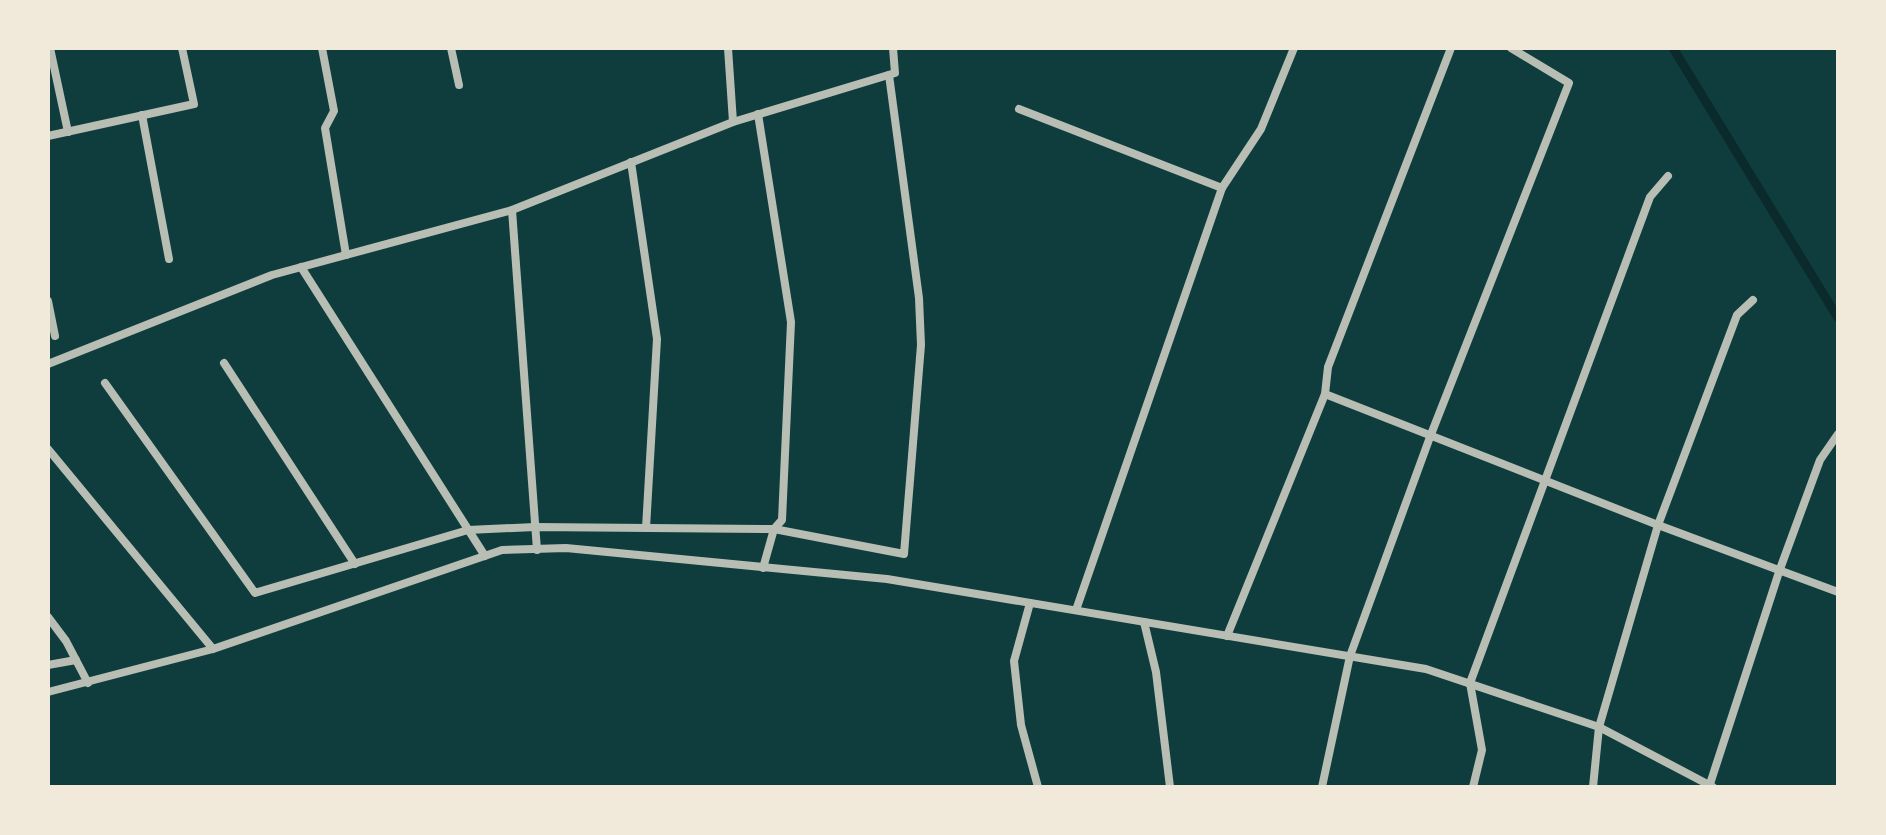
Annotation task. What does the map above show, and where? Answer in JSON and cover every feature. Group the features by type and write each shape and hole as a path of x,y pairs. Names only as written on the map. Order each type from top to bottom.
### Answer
{"street":[{"path":"50,48 68,132"},
{"path":"48,136 194,104 182,48"},
{"path":"322,48 334,111 325,128 346,255"},
{"path":"451,48 459,85"},
{"path":"728,48 733,122"},
{"path":"48,364 272,275 512,210 733,122 895,73 893,48"},
{"path":"1076,610 1222,188 1261,129 1294,48"},
{"path":"1227,636 1325,394 1328,367 1451,48"},
{"path":"1322,787 1350,656 1430,437 1569,83 1511,48"},
{"path":"105,383 255,593 468,530 535,527 774,529 904,554 921,345 919,298 889,75"},
{"path":"1019,109 1222,188"},
{"path":"758,114 791,322 782,520 774,529 763,568"},
{"path":"142,115 169,259"},
{"path":"631,162 657,339 646,528"},
{"path":"1473,787 1482,750 1470,683 1650,197 1668,176"},
{"path":"512,210 537,550"},
{"path":"301,267 485,556"},
{"path":"1593,787 1599,727 1658,525 1737,315 1753,300"},
{"path":"48,301 55,336"},
{"path":"224,363 355,564"},
{"path":"1325,394 1838,592"},
{"path":"48,692 213,649 502,550 566,548 887,579 1426,669 1599,727 1711,786 1780,569 1820,460 1838,434"},
{"path":"48,449 213,649"},
{"path":"1030,603 1014,661 1021,725 1038,787"},
{"path":"48,617 66,641 88,683"},
{"path":"1144,622 1156,672 1170,787"},
{"path":"48,665 76,660"}],"waterway":[{"path":"1673,48 1838,318"}]}
